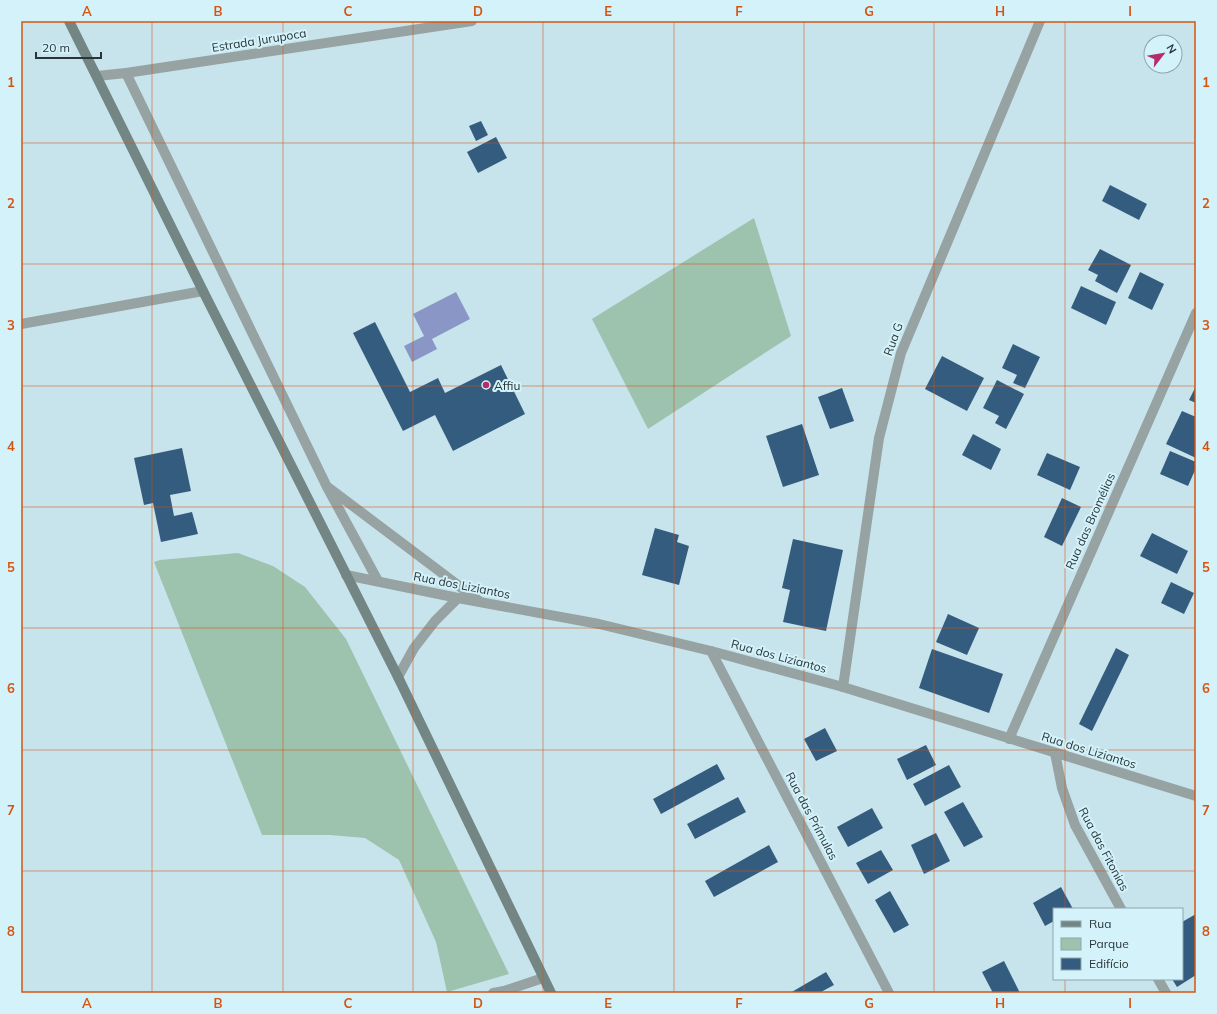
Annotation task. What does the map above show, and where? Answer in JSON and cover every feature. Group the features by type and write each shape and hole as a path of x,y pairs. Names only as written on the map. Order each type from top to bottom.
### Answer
{"main road":[{"path":"69,21 203,291 398,677 551,993"}],"street":[{"name":"Estrada Jurupoca","path":"97,76 126,73 472,21"},
{"name":"Rua G","path":"843,687 879,438 900,353 1040,21"},
{"path":"126,73 327,486 378,581"},
{"path":"21,324 203,291"},
{"name":"Rua das Bromélias","path":"1009,739 1196,313"},
{"path":"327,486 480,602"},
{"name":"Rua dos Liziantos","path":"346,575 458,598 599,624 711,651 843,687 1196,796"},
{"path":"398,677 414,648 434,621 458,598"},
{"name":"Rua das Prímulas","path":"711,651 889,993"},
{"name":"Rua das Fitonias","path":"1055,753 1062,788 1075,826 1120,908"},
{"path":"494,993 543,978"},
{"path":"1159,980 1166,993"}],"green space":[{"path":"754,218 791,336 648,429 592,319"},
{"path":"238,553 273,566 305,587 346,639 509,974 447,992 436,942 399,860 365,838 330,835 262,835 154,562 160,560"}],"water":[{"path":"456,292 470,319 432,339 437,349 412,362 404,346 424,336 413,314"}],"building":[{"path":"481,121 488,135 476,141 469,126"},
{"path":"496,137 507,158 478,173 467,152"},
{"path":"1110,185 1147,204 1139,220 1102,201"},
{"path":"1100,249 1131,265 1117,293 1095,281 1098,275 1088,270"},
{"path":"1140,272 1164,284 1152,310 1128,298"},
{"path":"1081,286 1116,302 1106,325 1071,308"},
{"name":"Affiu","path":"375,322 410,392 438,378 445,393 501,365 525,414 453,451 435,415 403,431 353,333"},
{"path":"1013,344 1040,357 1025,388 1013,383 1017,375 1002,368"},
{"path":"942,356 984,378 967,411 925,389"},
{"path":"997,380 1024,394 1006,429 995,423 999,416 983,408"},
{"path":"1196,386 1196,403 1189,400"},
{"path":"842,388 854,421 830,429 818,397"},
{"path":"1182,411 1196,417 1196,458 1166,444"},
{"path":"802,424 819,475 783,487 766,436"},
{"path":"973,434 1001,449 991,470 962,455"},
{"path":"182,448 191,491 170,495 174,516 192,512 198,534 161,542 153,503 144,505 134,458"},
{"path":"1170,451 1196,462 1196,468 1188,486 1160,474"},
{"path":"1047,453 1080,467 1070,490 1037,475"},
{"path":"1062,498 1081,507 1062,546 1044,537"},
{"path":"655,528 679,535 677,542 689,546 679,585 642,575"},
{"path":"1152,533 1188,551 1177,574 1140,556"},
{"path":"793,539 843,550 826,631 783,622 790,590 782,588"},
{"path":"1171,582 1194,593 1184,614 1161,603"},
{"path":"948,614 979,628 967,655 936,642"},
{"path":"1116,648 1129,655 1092,731 1079,724"},
{"path":"932,649 1003,674 989,713 919,688"},
{"path":"825,728 837,751 816,761 804,739"},
{"path":"926,745 936,765 907,780 897,759"},
{"path":"717,764 725,779 661,814 653,799"},
{"path":"949,765 961,787 925,806 913,784"},
{"path":"738,797 746,812 695,839 687,824"},
{"path":"963,802 983,837 964,847 944,812"},
{"path":"872,808 883,828 848,847 837,827"},
{"path":"936,833 950,861 924,874 911,845"},
{"path":"769,845 778,862 714,897 705,881"},
{"path":"881,850 893,870 868,884 856,863"},
{"path":"1061,887 1072,908 1053,908 1053,922 1045,926 1033,903"},
{"path":"890,891 909,925 894,933 875,900"},
{"path":"1196,914 1196,975 1177,987 1173,980 1183,980 1183,921"},
{"path":"1004,961 1020,993 993,993 982,972"},
{"path":"826,972 834,985 819,993 790,993"}],"place":[{"name":"Affiu","path":"486,385"}]}
